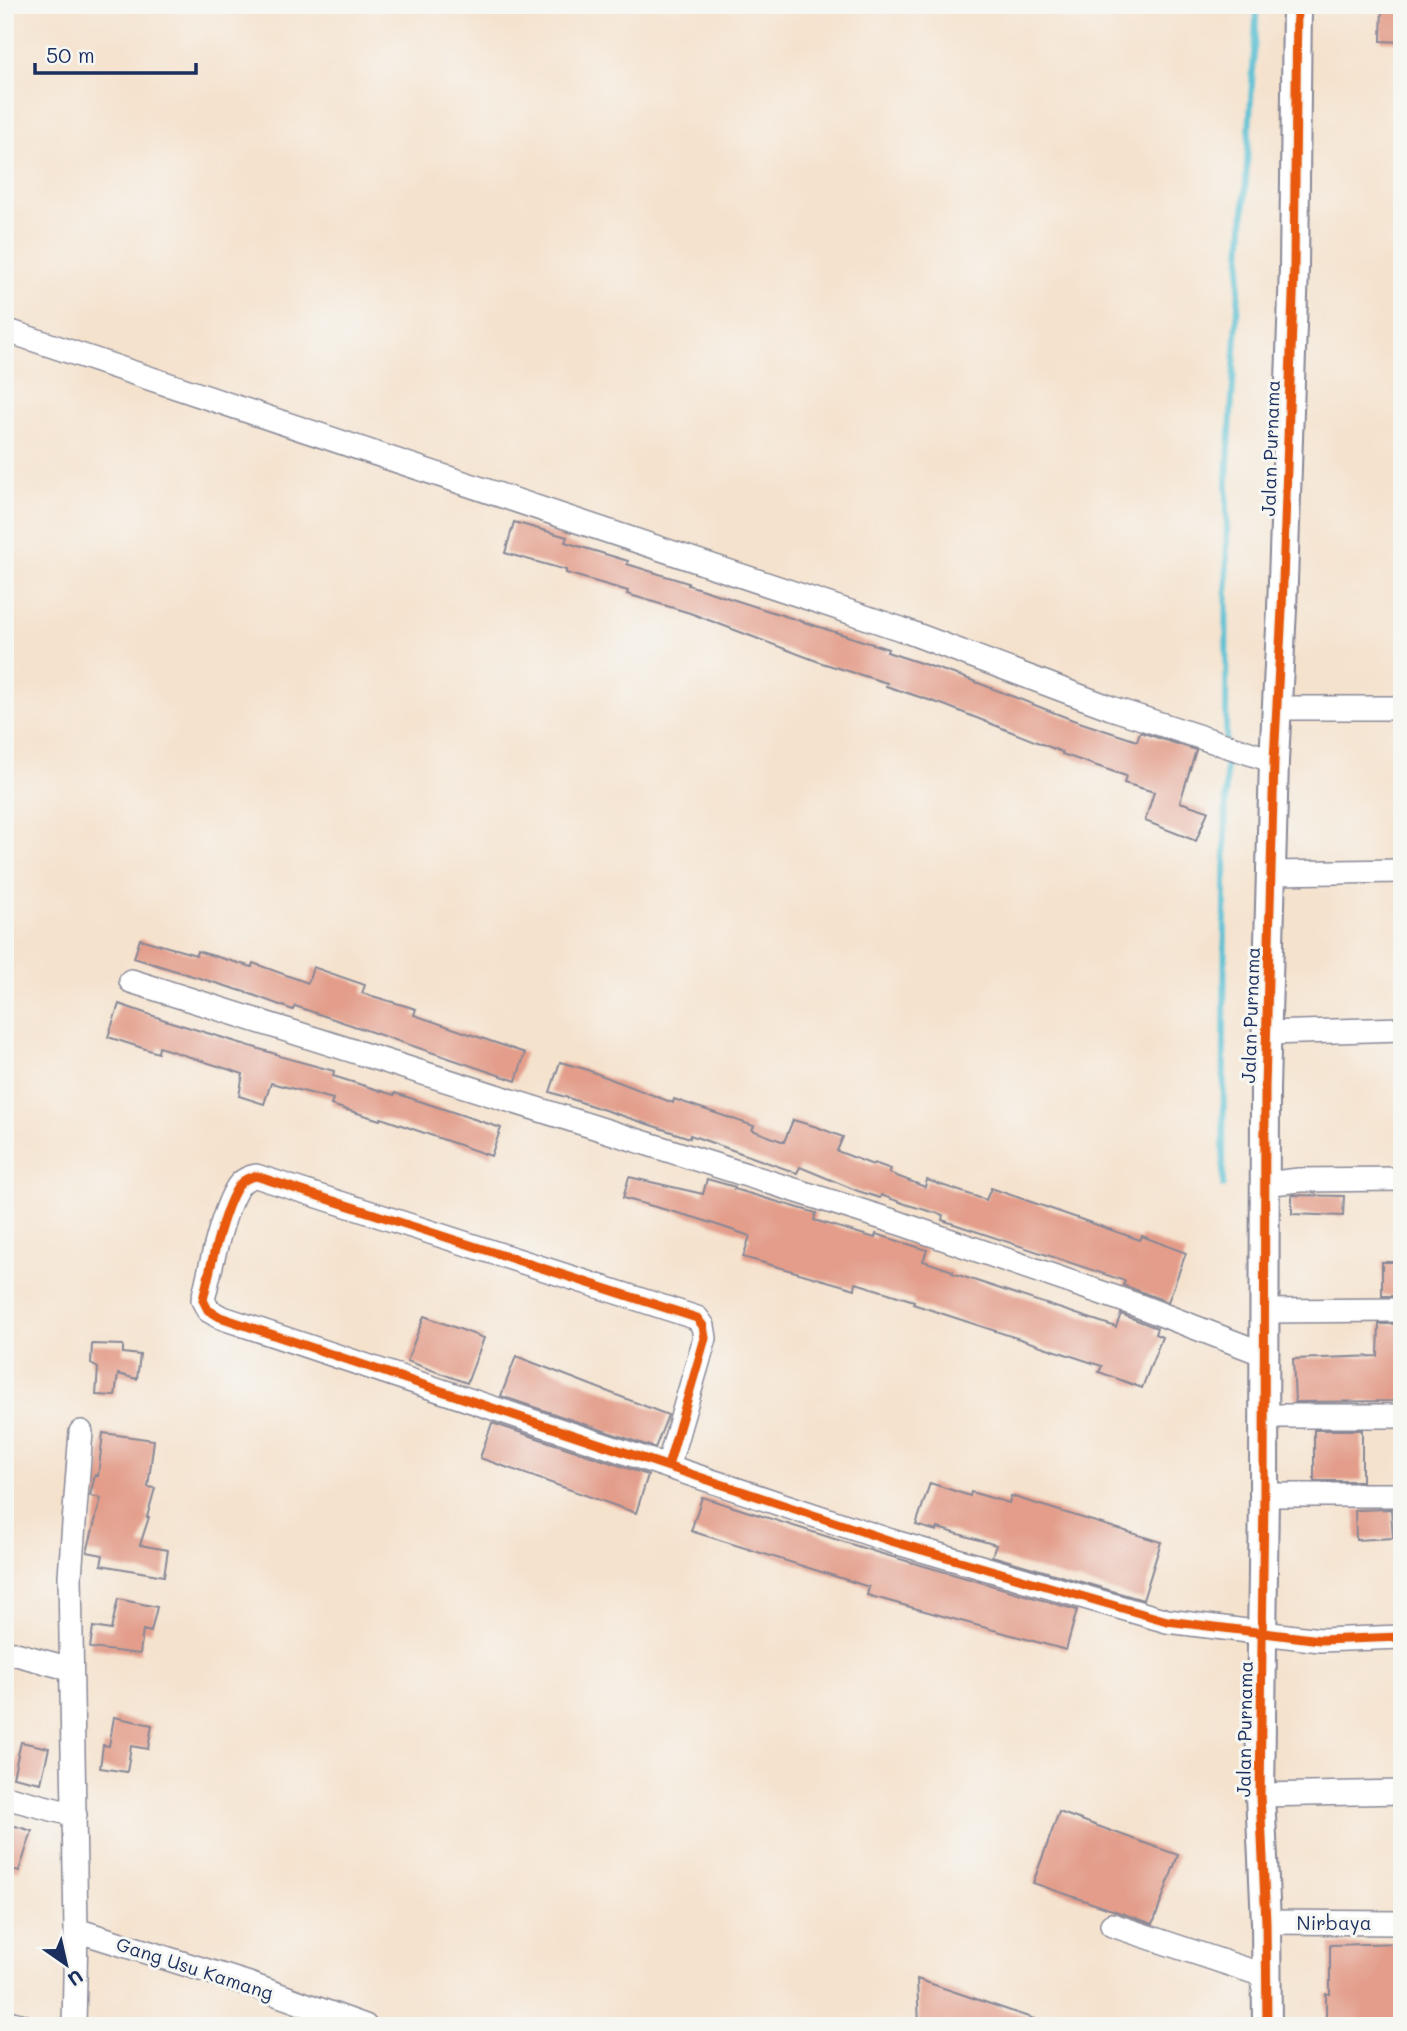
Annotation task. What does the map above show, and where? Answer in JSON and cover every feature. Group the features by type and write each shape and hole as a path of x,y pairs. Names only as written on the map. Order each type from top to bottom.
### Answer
{"street":[{"name":"Jalan Purnama","path":"1267,2026 1266,1922 1260,1795 1267,1033 1273,760 1294,268 1297,5"},
{"path":"5,330 901,629 1111,708 1273,760"},
{"path":"1277,708 1402,708"},
{"path":"1271,873 1402,871"},
{"path":"131,981 899,1223 1137,1305 1264,1354"},
{"path":"1267,1033 1402,1029"},
{"path":"668,1466 705,1338 703,1326 697,1318 256,1176 242,1180 233,1194 203,1300 208,1310 220,1318 891,1541 1167,1621 1320,1640 1402,1637"},
{"path":"1265,1184 1299,1180 1402,1179"},
{"path":"1263,1311 1402,1310"},
{"path":"1264,1416 1402,1416"},
{"path":"74,2026 75,1815 70,1576 81,1432"},
{"path":"1264,1495 1402,1495"},
{"path":"5,1651 71,1669"},
{"path":"1260,1795 1402,1792"},
{"path":"5,1797 75,1815"},
{"name":"Nirbaya","path":"1266,1922 1402,1923"},
{"path":"1112,1925 1266,1976"},
{"name":"Gang Usu Kamang","path":"76,1930 249,1984 365,2026"},
{"path":"5,2021 23,2026"}],"building":[{"path":"1382,5 1402,5 1402,42 1381,41"},
{"path":"514,522 567,537 565,542 628,561 627,564 688,585 888,649 887,652 963,677 1073,720 1137,741 1140,732 1196,750 1180,802 1208,811 1196,841 1145,821 1154,792 1124,783 1126,776 1062,754 944,705 886,686 887,683 822,663 690,613 627,594 628,591 505,553"},
{"path":"140,939 196,955 197,951 252,967 253,963 308,983 313,967 365,985 362,993 416,1009 414,1015 525,1053 516,1081 295,1006 293,1010 245,992 134,958"},
{"path":"119,1004 334,1071 333,1076 501,1128 491,1156 381,1118 380,1120 331,1105 333,1099 271,1083 264,1104 239,1096 243,1074 159,1047 158,1053 108,1037"},
{"path":"560,1062 673,1103 674,1099 754,1126 752,1130 784,1142 793,1120 817,1127 843,1137 837,1151 891,1169 889,1173 925,1187 927,1180 986,1200 991,1188 1140,1240 1142,1236 1186,1253 1168,1302 1123,1285 1125,1281 942,1220 943,1215 881,1195 880,1198 858,1191 800,1167 797,1173 690,1135 690,1138 550,1092"},
{"path":"629,1177 703,1194 707,1179 735,1187 734,1189 816,1213 814,1220 875,1238 876,1234 927,1250 923,1261 953,1271 952,1273 1116,1327 1121,1314 1157,1328 1155,1334 1162,1337 1142,1388 1099,1372 1102,1366 913,1304 914,1301 856,1283 855,1289 743,1257 750,1236 623,1198"},
{"path":"1292,1195 1344,1196 1343,1216 1292,1214"},
{"path":"1382,1262 1402,1262 1402,1296 1382,1296"},
{"path":"424,1316 484,1338 467,1383 407,1361"},
{"path":"1379,1324 1402,1324 1402,1401 1295,1402 1293,1359 1378,1356"},
{"path":"92,1344 123,1345 123,1353 140,1355 137,1379 118,1374 115,1396 96,1395 98,1368 91,1364"},
{"path":"516,1356 668,1415 655,1448 501,1396"},
{"path":"492,1423 648,1475 636,1513 480,1458"},
{"path":"1314,1430 1362,1430 1362,1481 1314,1481"},
{"path":"103,1433 154,1440 148,1487 155,1488 140,1545 168,1550 164,1576 101,1565 103,1555 87,1552 101,1498 90,1496 95,1475 98,1476"},
{"path":"930,1483 970,1496 971,1492 1009,1503 1011,1496 1161,1542 1143,1600 992,1556 996,1545 938,1528 937,1531 916,1525"},
{"path":"702,1497 879,1553 1077,1610 1066,1650 867,1595 869,1587 691,1531"},
{"path":"1391,1509 1393,1538 1356,1540 1355,1510"},
{"path":"118,1599 157,1607 151,1632 143,1630 140,1654 90,1648 93,1627 111,1630"},
{"path":"114,1717 152,1725 148,1749 131,1746 127,1772 100,1768 103,1745 109,1746"},
{"path":"21,1742 49,1748 41,1783 13,1777"},
{"path":"1059,1812 1178,1855 1153,1924 1033,1883"},
{"path":"5,1823 32,1831 19,1871 5,1867"},
{"path":"1402,1943 1402,2022 1326,2023 1326,1994 1330,1994 1330,1945"},
{"path":"917,1979 1046,2023 1045,2026 919,2026"}],"waterway":[{"path":"1226,739 1227,479 1257,5"},
{"path":"1223,1186 1226,750"}],"cycle path":[{"path":"1267,2026 1266,1922 1260,1795 1265,1088 1274,761 1294,268 1297,5"},
{"path":"668,1466 705,1338 703,1326 697,1318 256,1176 248,1178 235,1192 218,1238 203,1300 208,1310 220,1317 891,1541 1167,1621 1320,1640 1402,1637"}]}
